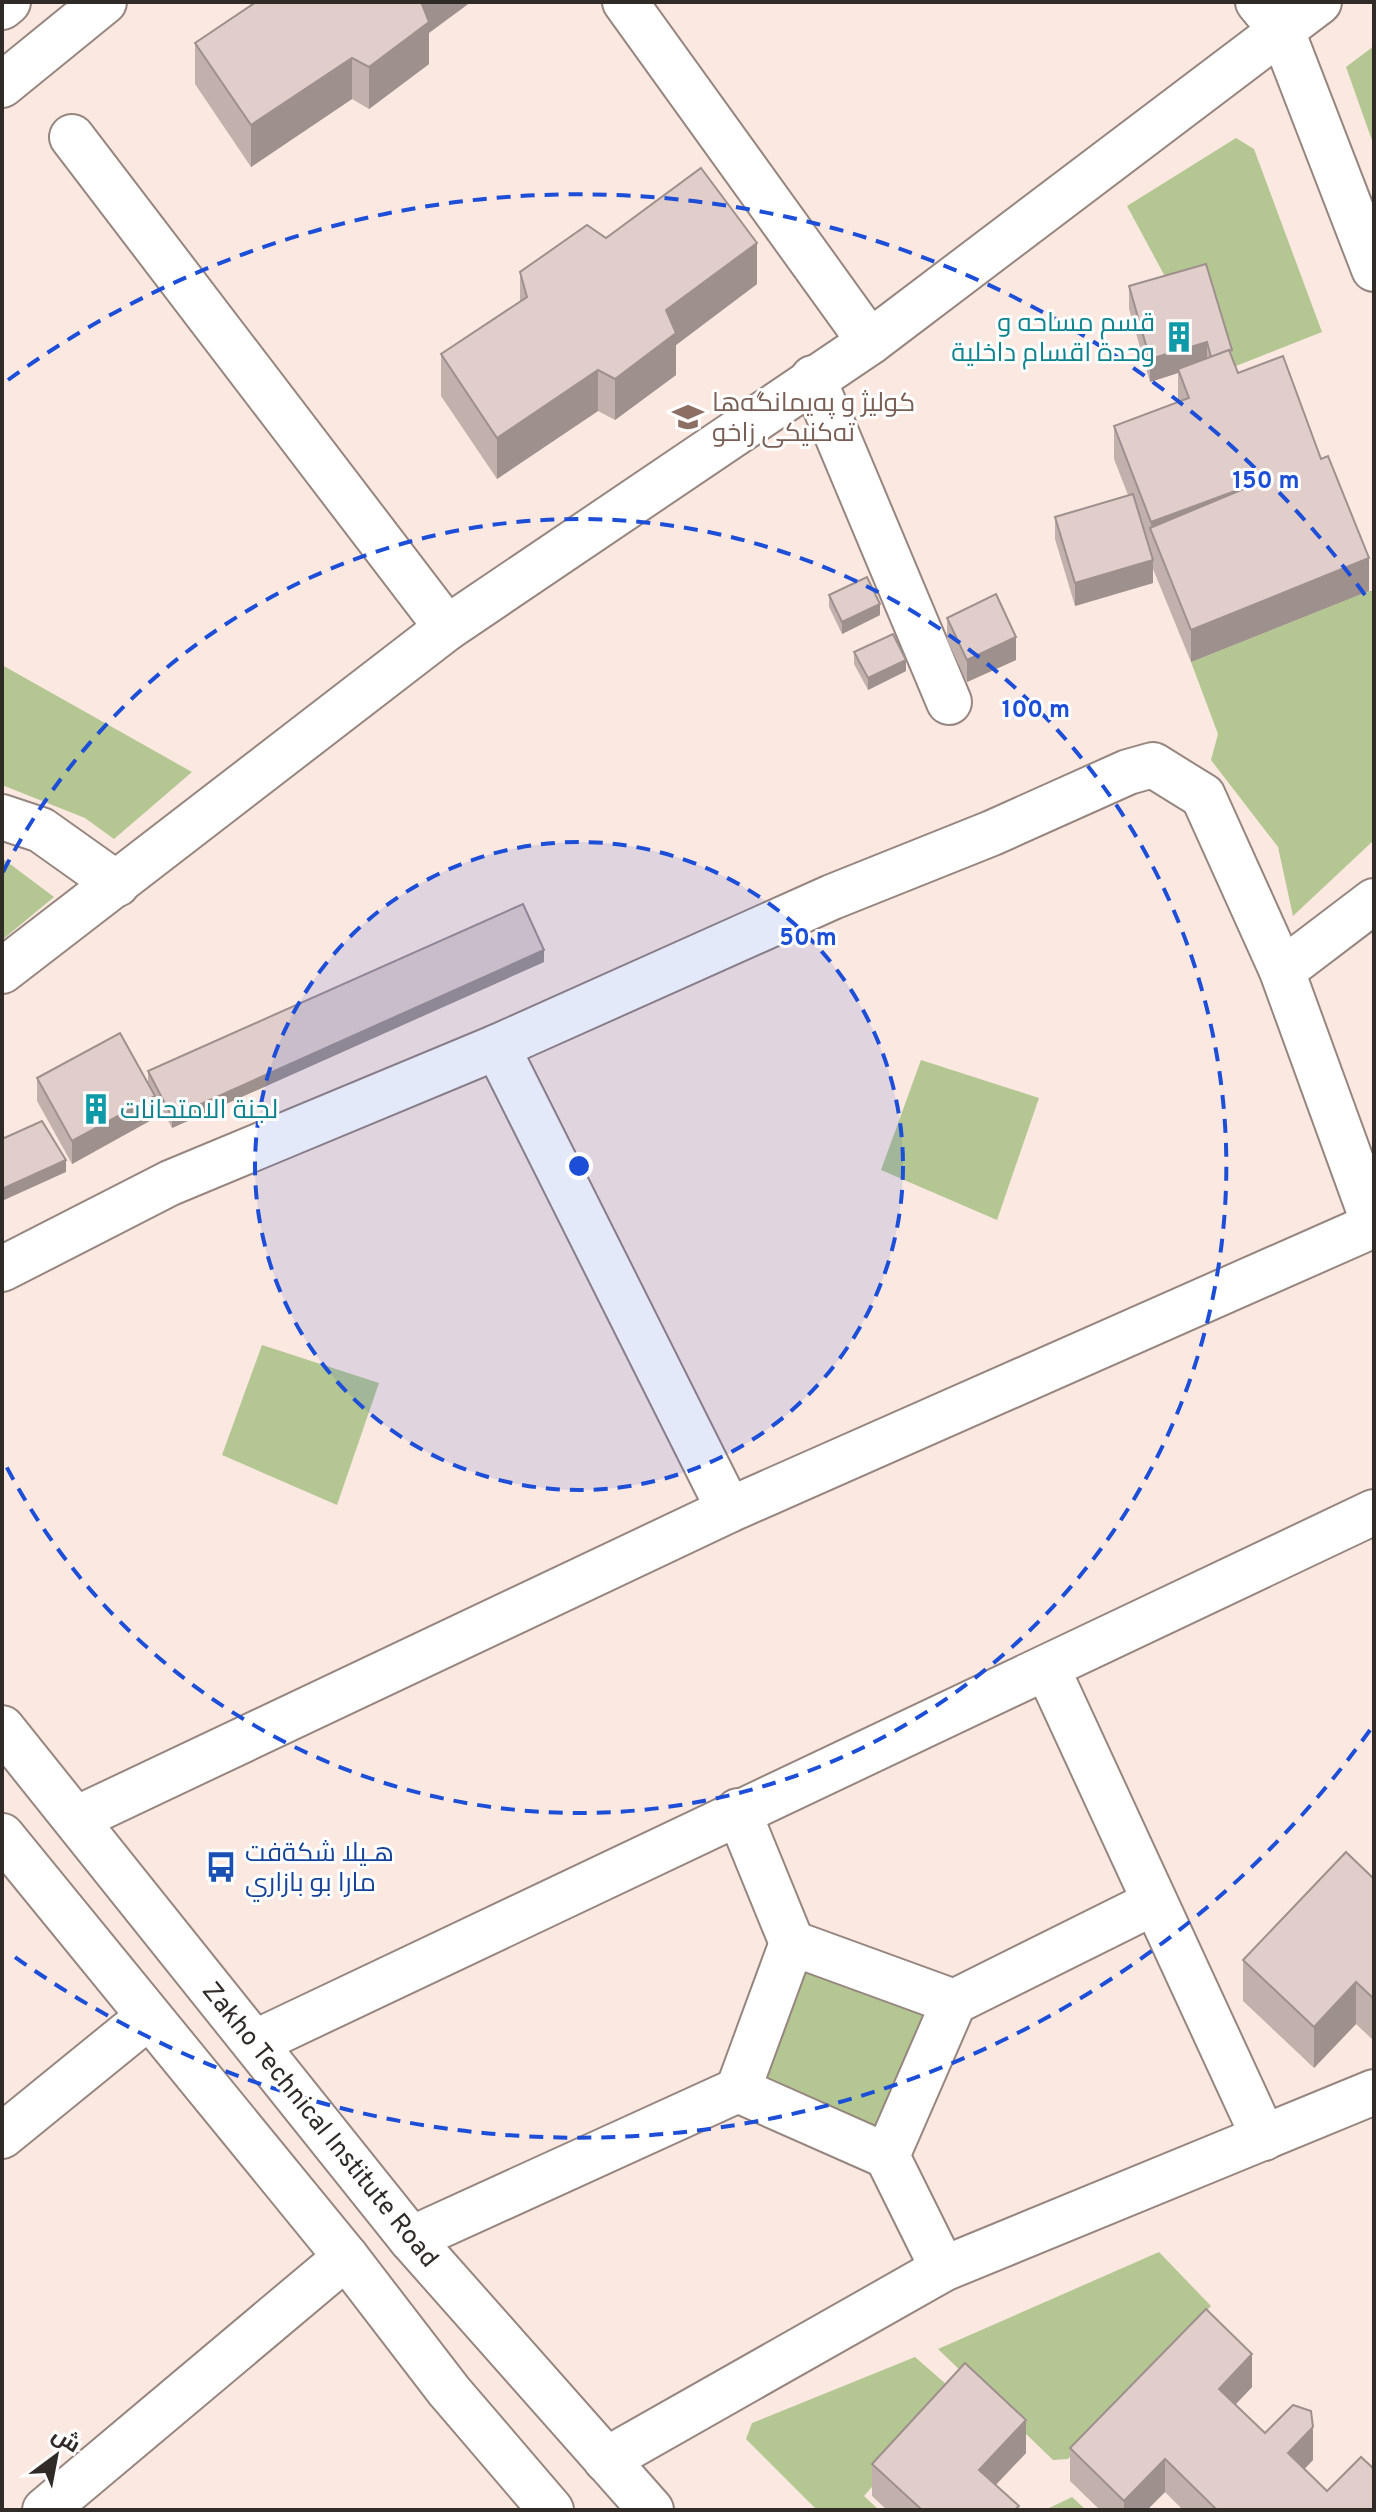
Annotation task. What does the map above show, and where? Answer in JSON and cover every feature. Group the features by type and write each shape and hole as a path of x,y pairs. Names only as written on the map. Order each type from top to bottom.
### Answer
{"street":[{"path":"2,7 8,2"},
{"path":"2,85 104,2"},
{"path":"625,2 870,342"},
{"path":"2,971 447,628 870,342 1270,17 1319,2"},
{"path":"1270,17 1374,269"},
{"path":"72,137 447,628"},
{"path":"813,378 949,702"},
{"path":"2,1269 170,1183 497,1047 832,897 992,833 1128,772 1153,765 1203,796 1282,971 1374,1224 729,1510 76,1819"},
{"path":"2,817 41,830 117,884"},
{"path":"1282,971 1374,901"},
{"path":"497,1047 729,1510"},
{"path":"256,2042 738,1811 1048,1670 1374,1512"},
{"path":"1048,1670 1264,2138"},
{"name":"Zakho Technical Institute Road","path":"2,1728 411,2239 651,2510"},
{"path":"411,2239 738,2090 792,1943 738,1811"},
{"path":"2,1836 147,2018 346,2257 449,2391 551,2510"},
{"path":"887,2156 954,2002 1153,1903"},
{"path":"792,1943 954,2002"},
{"path":"2,2136 147,2018"},
{"path":"738,2090 887,2156 943,2269"},
{"path":"606,2460 943,2269 1374,2092"},
{"path":"45,2510 346,2257"}],"green space":[{"path":"1374,46 1374,146 1346,67"},
{"path":"1236,138 1254,149 1322,332 1231,368 1175,295 1127,206"},
{"path":"1374,591 1374,840 1293,916 1278,847 1211,760 1218,734 1191,662"},
{"path":"2,665 192,772 114,839 85,818 2,785"},
{"path":"2,858 54,897 2,940"},
{"path":"921,1060 1039,1098 997,1220 881,1170"},
{"path":"262,1345 379,1383 337,1505 222,1455"},
{"path":"799,1961 932,2007 882,2138 754,2082"},
{"path":"1159,2252 1211,2306 1068,2459 1053,2460 938,2349"},
{"path":"915,2357 955,2392 864,2496 879,2510 817,2510 746,2439 752,2423"},
{"path":"1072,2497 1086,2510 1045,2510"}],"building":[{"path":"256,2 421,2 429,22 369,67 352,58 251,125 195,43"},
{"path":"701,168 757,243 666,310 676,333 615,379 598,370 497,438 441,354 527,297 520,272 587,225 606,238"},
{"name":"قسم مساحه‌ و وحدة اقسام داخلية","path":"1206,264 1232,350 1211,357 1207,342 1150,359 1129,286"},
{"path":"1229,350 1238,373 1283,356 1321,459 1328,456 1369,558 1191,630 1150,528 1265,480 1151,522 1114,426 1189,398 1178,369"},
{"path":"1133,494 1153,560 1075,583 1055,517"},
{"path":"867,577 880,604 842,622 829,595"},
{"path":"996,594 1016,637 967,660 947,618"},
{"path":"893,634 906,660 868,678 854,652"},
{"path":"523,904 544,950 172,1117 148,1071"},
{"name":"لجنة الامتحانات","path":"120,1033 155,1096 72,1141 37,1078"},
{"path":"42,1121 66,1160 2,1189 2,1139"},
{"path":"1346,1852 1374,1879 1374,1999 1356,1982 1314,2027 1243,1960"},
{"path":"1206,2309 1252,2354 1219,2389 1265,2433 1293,2405 1311,2411 1313,2427 1288,2453 1327,2491 1361,2457 1374,2469 1374,2510 1217,2510 1165,2459 1124,2501 1070,2448"},
{"path":"965,2363 1026,2420 979,2470 1019,2506 1015,2510 922,2510 872,2464"}],"place":[{"name":"قسم مساحه‌ و وحدة اقسام داخلية","path":"1179,337"},
{"name":"كوليژ و په‌يمانگه‌ها ته‌كنيكى زاخو","path":"688,417"},
{"name":"لجنة الامتحانات","path":"96,1109"},
{"name":"هـيلا شكةفت مارا بو بازاري","path":"221,1867"}]}
